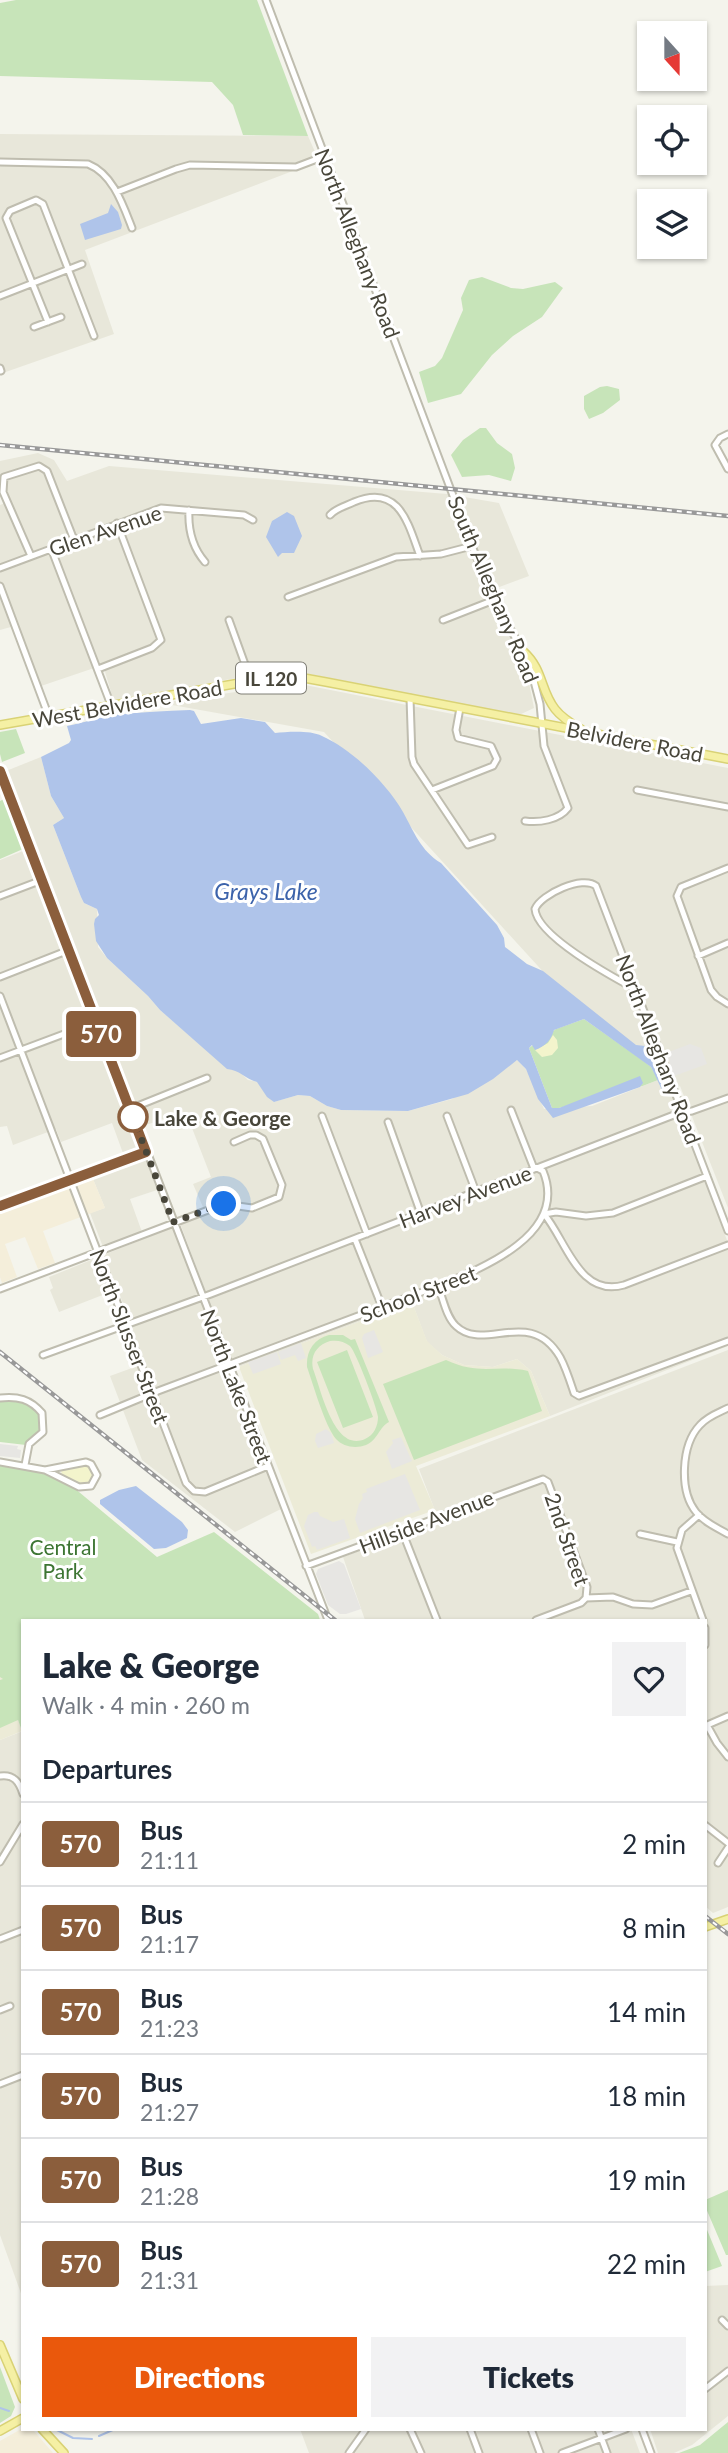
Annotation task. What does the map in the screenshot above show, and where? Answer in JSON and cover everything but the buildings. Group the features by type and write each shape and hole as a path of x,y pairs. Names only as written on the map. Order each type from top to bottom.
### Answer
{"main road":[{"path":"523,651 537,668 554,709 585,732"},
{"name":"West Belvidere Road","path":"0,725 268,678 304,678 543,724"},
{"name":"Belvidere Road","path":"543,724 728,759"},
{"path":"707,1926 728,1919"},
{"path":"0,2345 21,2394"},
{"path":"0,2431 21,2419"},
{"path":"44,2431 64,2453"}],"street":[{"name":"North Alleghany Road","path":"266,0 449,486"},
{"path":"117,192 190,165 296,167 325,156"},
{"path":"0,162 88,164 97,169 117,192 132,228"},
{"path":"48,322 6,218 10,211 36,200 43,204 94,336"},
{"path":"0,296 82,264"},
{"path":"34,327 61,317"},
{"path":"728,434 720,438 715,445 728,470"},
{"path":"31,556 3,492 2,483 5,477 33,466 47,471 74,540"},
{"name":"South Alleghany Road","path":"449,486 494,600 523,651 537,685 544,746 568,808 565,813 538,823 525,821"},
{"path":"330,515 334,510 362,499 385,498 400,508 420,556"},
{"name":"Glen Avenue","path":"0,568 161,508 244,515 253,520"},
{"path":"189,510 189,531 199,555 205,562"},
{"path":"98,669 158,645 160,637 117,523"},
{"path":"288,597 397,557 448,553 472,546"},
{"path":"51,548 111,705"},
{"path":"0,586 49,717"},
{"path":"443,620 494,600"},
{"path":"229,620 251,681"},
{"path":"410,698 414,764 468,845 492,837"},
{"path":"432,790 489,768 497,759 493,748 458,738 456,730 460,708"},
{"name":"North Lake Street","path":"0,771 328,1619"},
{"path":"637,790 728,807"},
{"path":"728,868 681,887 677,901 711,989 728,1004"},
{"path":"0,896 42,880"},
{"name":"North Alleghany Road","path":"635,989 567,947 537,919 535,909 540,899 579,883 589,881 596,886 728,1231"},
{"path":"698,956 728,943"},
{"path":"0,977 69,950"},
{"name":"North Slusser Street","path":"0,996 186,1482 194,1491 205,1492 268,1466"},
{"path":"0,1058 96,1021"},
{"path":"130,1109 207,1078"},
{"name":"Harvey Avenue","path":"43,1355 421,1214 684,1112 728,1098"},
{"path":"511,1110 533,1166 544,1171 550,1197 544,1214"},
{"path":"447,1115 476,1192"},
{"path":"322,1116 367,1234"},
{"path":"387,1122 421,1214"},
{"path":"0,1288 224,1204 252,1208 279,1197 282,1185 263,1139 250,1135 233,1142"},
{"path":"0,1206 146,1152"},
{"path":"544,1214 556,1212 586,1216 613,1213 708,1176"},
{"path":"544,1214 575,1263 590,1280 608,1288 624,1285 728,1245"},
{"name":"School Street","path":"100,1415 479,1269 520,1242 544,1214"},
{"path":"355,1239 382,1307"},
{"path":"438,1286 453,1323 464,1332 480,1336 518,1331 536,1335 545,1341 560,1357 574,1393 579,1396 728,1341"},
{"path":"0,1398 25,1399 42,1413 43,1432 29,1444 25,1465"},
{"path":"728,1408 706,1419 699,1426 688,1448 686,1490 699,1515 728,1534"},
{"path":"0,1462 45,1470 79,1487 91,1486 97,1475 94,1467 86,1462 45,1470"},
{"name":"Hillside Avenue","path":"306,1566 539,1479 546,1480"},
{"name":"2nd Street","path":"546,1480 587,1587 586,1598"},
{"path":"699,1515 682,1530 677,1542 678,1556 702,1619"},
{"path":"402,1531 437,1619"},
{"path":"640,1534 677,1542"},
{"path":"539,1619 581,1603 586,1598 613,1597 633,1604 652,1605 691,1591"},
{"path":"707,1726 728,1716"},
{"path":"707,1728 728,1756"},
{"path":"0,1776 9,1776 16,1780 21,1790"},
{"path":"0,1862 21,1827"},
{"path":"707,1827 728,1846 718,1863"},
{"path":"0,1849 8,1845"},
{"path":"0,1939 21,1931"},
{"path":"0,2010 10,2006"},
{"path":"0,2084 21,2076"},
{"path":"722,2320 728,2326"},
{"path":"707,2387 728,2371"},
{"path":"349,2453 365,2431"},
{"path":"411,2431 421,2453"},
{"path":"471,2431 479,2453"},
{"path":"532,2431 540,2453"},
{"path":"599,2431 607,2453"},
{"path":"562,2453 620,2431"},
{"path":"643,2431 651,2453"}],"shaded area":[{"path":"0,134 308,136 319,161 85,250 114,334 0,374"},
{"path":"38,453 54,460 67,481 109,466 447,494 499,503 529,576 486,592 525,663 534,708 519,715 289,670 114,702 103,665 41,686 18,625 0,630 0,505 5,503 0,492 0,461"},
{"path":"305,685 728,768 728,1208 680,1086 671,1090 728,1243 728,1346 550,1416 531,1371 517,1359 493,1367 464,1365 442,1355 427,1342 412,1302 239,1367 231,1361 180,1223 206,1214 193,1184 211,1177 192,1128 178,1130 172,1116 143,1126 6,771 41,757 51,796 64,818 53,825 84,903 97,909 98,947 160,1010 227,1068 238,1070 248,1080 258,1082 274,1102 298,1095 310,1096 327,1106 341,1110 408,1111 452,1099 517,1060 526,1069 544,1109 592,1106 658,1080 663,1092 671,1089 647,1056 579,1011 324,732 161,703 262,688"},
{"path":"28,849 43,898 64,946 157,1190 130,1199 142,1232 103,1247 90,1213 105,1208 93,1179 128,1167 112,1123 61,1142 56,1129 13,1145 7,1126 0,1127 0,860"},
{"path":"690,1044 701,1048 707,1064 674,1076 666,1053"},
{"path":"84,1178 93,1179 105,1208 43,1231 55,1263 38,1269 25,1237 5,1244 17,1277 2,1283 0,1210"},
{"path":"173,1227 281,1509 235,1532 142,1460 110,1376 143,1364 118,1289 59,1312 50,1290 53,1288 49,1277"},
{"path":"412,1302 427,1341 442,1355 464,1365 493,1367 517,1359 531,1371 550,1416 416,1466 435,1510 311,1554 239,1367"},
{"path":"374,1330 383,1352 368,1358 362,1338 364,1334"},
{"path":"301,1343 306,1358 298,1361 295,1355 281,1360 278,1352"},
{"path":"728,1350 728,1907 713,1913 707,1908 707,1619 365,1619 343,1557 439,1521 419,1469"},
{"path":"277,1352 281,1364 253,1374 248,1362"},
{"path":"326,1429 331,1433 334,1443 318,1448 316,1434"},
{"path":"401,1437 412,1461 392,1469 386,1452 393,1443 392,1440"},
{"path":"0,1444 18,1446 17,1449 21,1450 20,1458 0,1456"},
{"path":"405,1474 420,1510 360,1533 355,1519 362,1494 367,1492 366,1489"},
{"path":"314,1512 333,1522 344,1519 350,1538 317,1550 315,1546 312,1547 304,1526 308,1515"},
{"path":"339,1561 344,1564 361,1609 346,1614 340,1614 328,1605 316,1574 318,1569"},
{"path":"2,1676 21,1731 0,1740"},
{"path":"21,1732 21,2293 0,2235 0,1740"},
{"path":"728,2285 728,2416 692,2445 674,2453 658,2453 651,2431 707,2431 707,2286"},
{"path":"21,2429 34,2431 53,2453 0,2453 0,2441"},
{"path":"301,2431 632,2431 640,2453 309,2453"}],"green space":[{"path":"16,0 257,0 308,136 243,135 233,105 212,82 0,76 0,3"},
{"path":"482,277 511,288 523,289 555,282 563,288 542,317 513,336 492,355 461,394 428,403 419,372 435,366 442,358 463,310 461,298 469,280"},
{"path":"607,386 619,389 620,400 603,413 589,419 584,409 584,396"},
{"path":"480,428 486,428 497,443 512,454 515,468 511,481 489,475 462,477 451,455 463,440"},
{"path":"16,729 25,753 2,762 0,732"},
{"path":"4,799 23,849 0,859 0,801"},
{"path":"584,1019 645,1062 658,1080 640,1087 642,1086 552,1108 529,1048 556,1029"},
{"path":"329,1335 343,1335 351,1340 355,1339 389,1422 366,1445 350,1446 336,1439 324,1415 307,1367 312,1346","holes":["333,1341 343,1342 353,1350 374,1403 377,1424 373,1433 365,1439 354,1441 345,1437 337,1428 330,1417 313,1369 316,1351 321,1345"]},
{"path":"347,1350 373,1417 343,1428 317,1362"},
{"path":"446,1360 478,1369 528,1371 542,1411 414,1460 383,1384"},
{"path":"0,1402 27,1402 40,1414 42,1426 26,1445 0,1442"},
{"name":"Central Park","path":"0,1465 46,1474 73,1487 157,1557 214,1532 318,1614 320,1619 21,1619 21,1728 18,1720 0,1728 0,1680 3,1679 0,1677"},
{"path":"728,2190 728,2255 707,2211 707,2199"},
{"path":"707,2230 722,2266 707,2271"},
{"path":"0,2367 15,2407 11,2416 0,2423"},
{"path":"728,2422 728,2453 679,2453 700,2445"}],"sand":[{"path":"553,1035 558,1048 552,1055 542,1057 535,1050 548,1043"},
{"path":"77,1465 89,1466 93,1479 82,1484 62,1477 61,1469"}],"water":[{"path":"111,204 118,212 121,229 85,240 80,224 108,213"},
{"path":"287,512 294,516 302,536 294,553 282,553 278,557 266,537 272,521"},
{"name":"Grays Lake","path":"194,711 201,724 241,718 265,722 275,733 317,734 357,758 396,801 423,847 497,925 504,938 505,947 527,964 543,971 636,1045 654,1047 671,1089 663,1092 651,1067 584,1019 554,1030 548,1042 539,1048 535,1050 532,1045 529,1048 552,1108 559,1108 640,1076 643,1083 640,1087 553,1118 538,1099 526,1069 517,1060 468,1094 408,1111 341,1110 327,1106 310,1096 298,1095 274,1102 257,1082 227,1069 160,1010 107,958 96,941 94,924 99,915 97,909 84,903 53,825 64,818 51,796 41,757 69,743 71,740 67,726 116,715"},
{"path":"136,1486 182,1522 188,1530 187,1538 166,1548 154,1549 100,1504 100,1500 119,1490"}],"waterway":[{"path":"0,2408 9,2411"},
{"path":"59,2431 73,2438 92,2439"},
{"path":"99,2436 110,2431"}],"railway":[{"path":"0,445 728,516"},
{"path":"0,1352 334,1619"},
{"path":"707,1918 728,1934"}],"bus line":[{"name":"570","path":"0,771 146,1152 0,1206"}],"place":[{"name":"Lake & George","path":"133,1117"}],"route":[{"path":"133,1117 173,1222 224,1204"}]}
